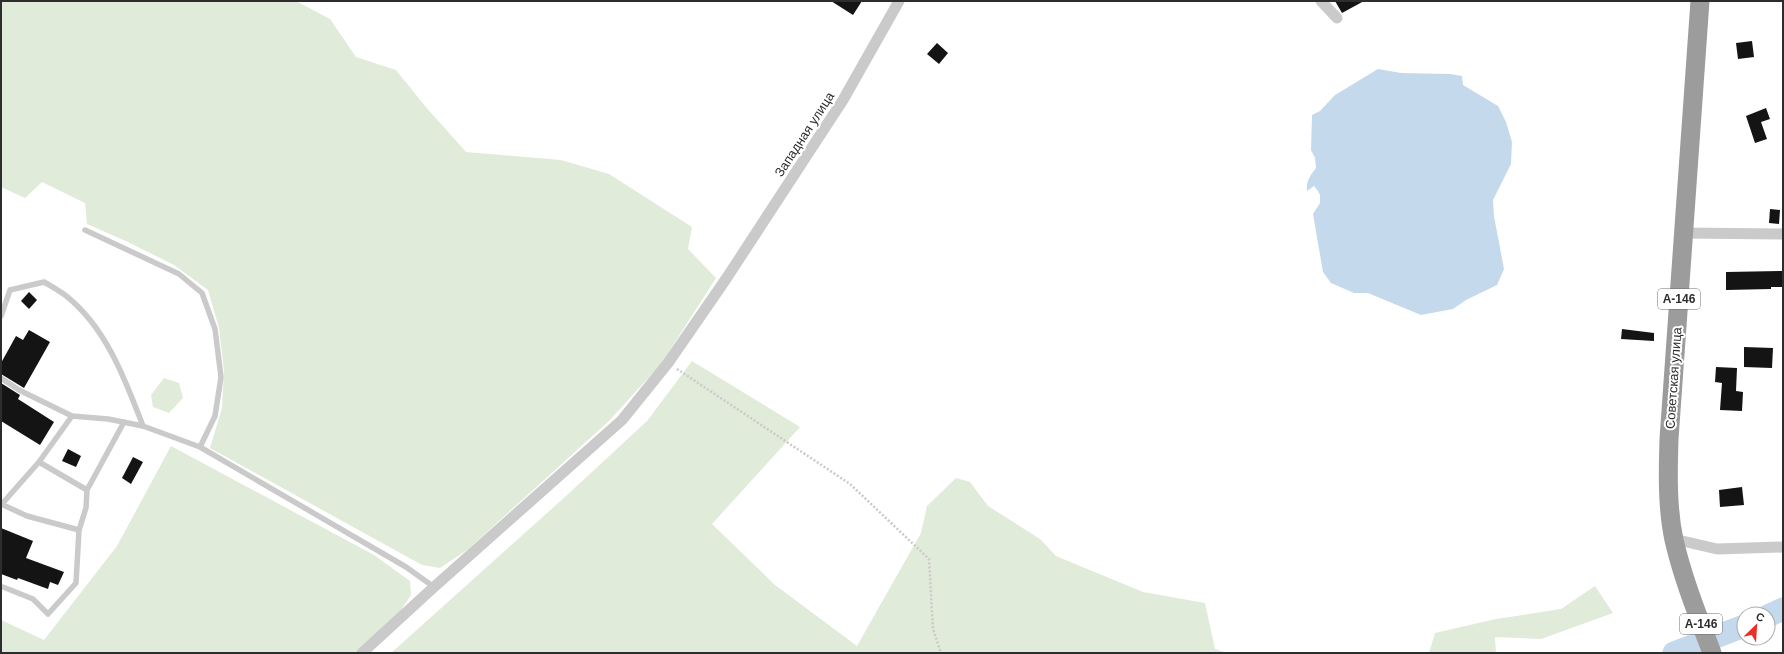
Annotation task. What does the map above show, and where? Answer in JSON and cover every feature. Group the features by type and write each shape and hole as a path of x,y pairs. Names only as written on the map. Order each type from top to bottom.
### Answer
{"highway":[{"name":"Советская улица","path":"1702,1 1668,439 1668,487 1674,539 1690,594 1712,653"}],"street":[{"name":"Западная улица","path":"362,653 622,420 668,363 726,279 843,100 899,1"},
{"path":"1321,1 1337,18"},
{"path":"1684,233 1783,234"},
{"path":"1674,539 1717,549 1783,547"}],"lane":[{"path":"85,230 179,274 202,293 215,329 221,377 215,416 200,447"},
{"path":"1,316 10,290 44,282 65,295 89,320 106,343 122,373 143,426"},
{"path":"1,378 19,390 72,416 108,419 143,426 200,447 406,567 434,587"},
{"path":"72,416 39,462 2,504 28,516 79,530"},
{"path":"3,587 33,599 48,614 76,583 79,530 86,508 86,490 124,422"},
{"path":"39,462 86,490"}],"path":[{"path":"668,363 850,484 929,559 933,629 941,653"}],"green space":[{"path":"1,1 296,1 330,19 356,57 396,70 425,106 466,152 561,160 609,174 692,227 688,249 716,278 661,364 609,421 467,550 440,568 422,565 210,448 222,408 224,371 219,328 208,290 174,265 87,224 85,203 42,182 25,198 1,187"},
{"path":"692,361 800,427 712,524 775,585 857,646 921,533 927,506 956,478 970,482 988,506 1040,539 1056,556 1143,592 1205,603 1215,649 1227,653 391,653 647,421"},
{"path":"164,378 179,383 183,398 169,413 153,407 151,395"},
{"path":"171,446 374,555 410,581 411,595 393,622 357,653 1,653 1,620 44,640 117,546"},
{"path":"1595,586 1613,613 1541,639 1495,637 1496,653 1429,653 1435,633 1496,619 1561,609"}],"water":[{"path":"1378,69 1401,73 1450,74 1462,76 1463,85 1498,106 1506,122 1512,142 1511,164 1493,200 1494,216 1504,269 1497,285 1466,300 1453,309 1421,315 1368,293 1354,293 1331,283 1323,272 1313,214 1320,203 1320,195 1314,186 1307,191 1307,184 1316,168 1315,158 1311,150 1312,115 1320,111 1335,95"}],"building":[{"path":"831,1 862,1 853,15"},
{"path":"1335,1 1364,1 1342,13"},
{"path":"1752,41 1754,57 1738,59 1736,43"},
{"path":"937,43 948,53 939,64 927,54"},
{"path":"1766,108 1770,119 1761,122 1767,139 1755,143 1746,116"},
{"path":"1770,209 1780,210 1779,224 1769,223"},
{"path":"1783,271 1783,287 1771,287 1771,289 1726,290 1726,272"},
{"path":"29,292 37,300 29,309 21,301"},
{"path":"1622,329 1654,333 1654,341 1621,339"},
{"path":"29,330 50,342 24,388 1,374 1,363 16,336 23,340"},
{"path":"1744,347 1773,348 1772,368 1744,367"},
{"path":"1716,367 1737,368 1736,391 1743,392 1742,411 1720,410 1722,383 1715,382"},
{"path":"1,383 20,395 18,399 54,422 40,445 1,421"},
{"path":"68,449 81,456 76,467 62,461"},
{"path":"133,457 143,462 131,484 122,478"},
{"path":"1742,487 1744,505 1720,507 1719,490"},
{"path":"1,528 33,541 26,558 64,572 58,585 50,582 48,589 18,578 17,580 1,574"}],"waterway":[{"path":"1776,612 1783,609"},
{"path":"1674,653 1736,629"}]}
